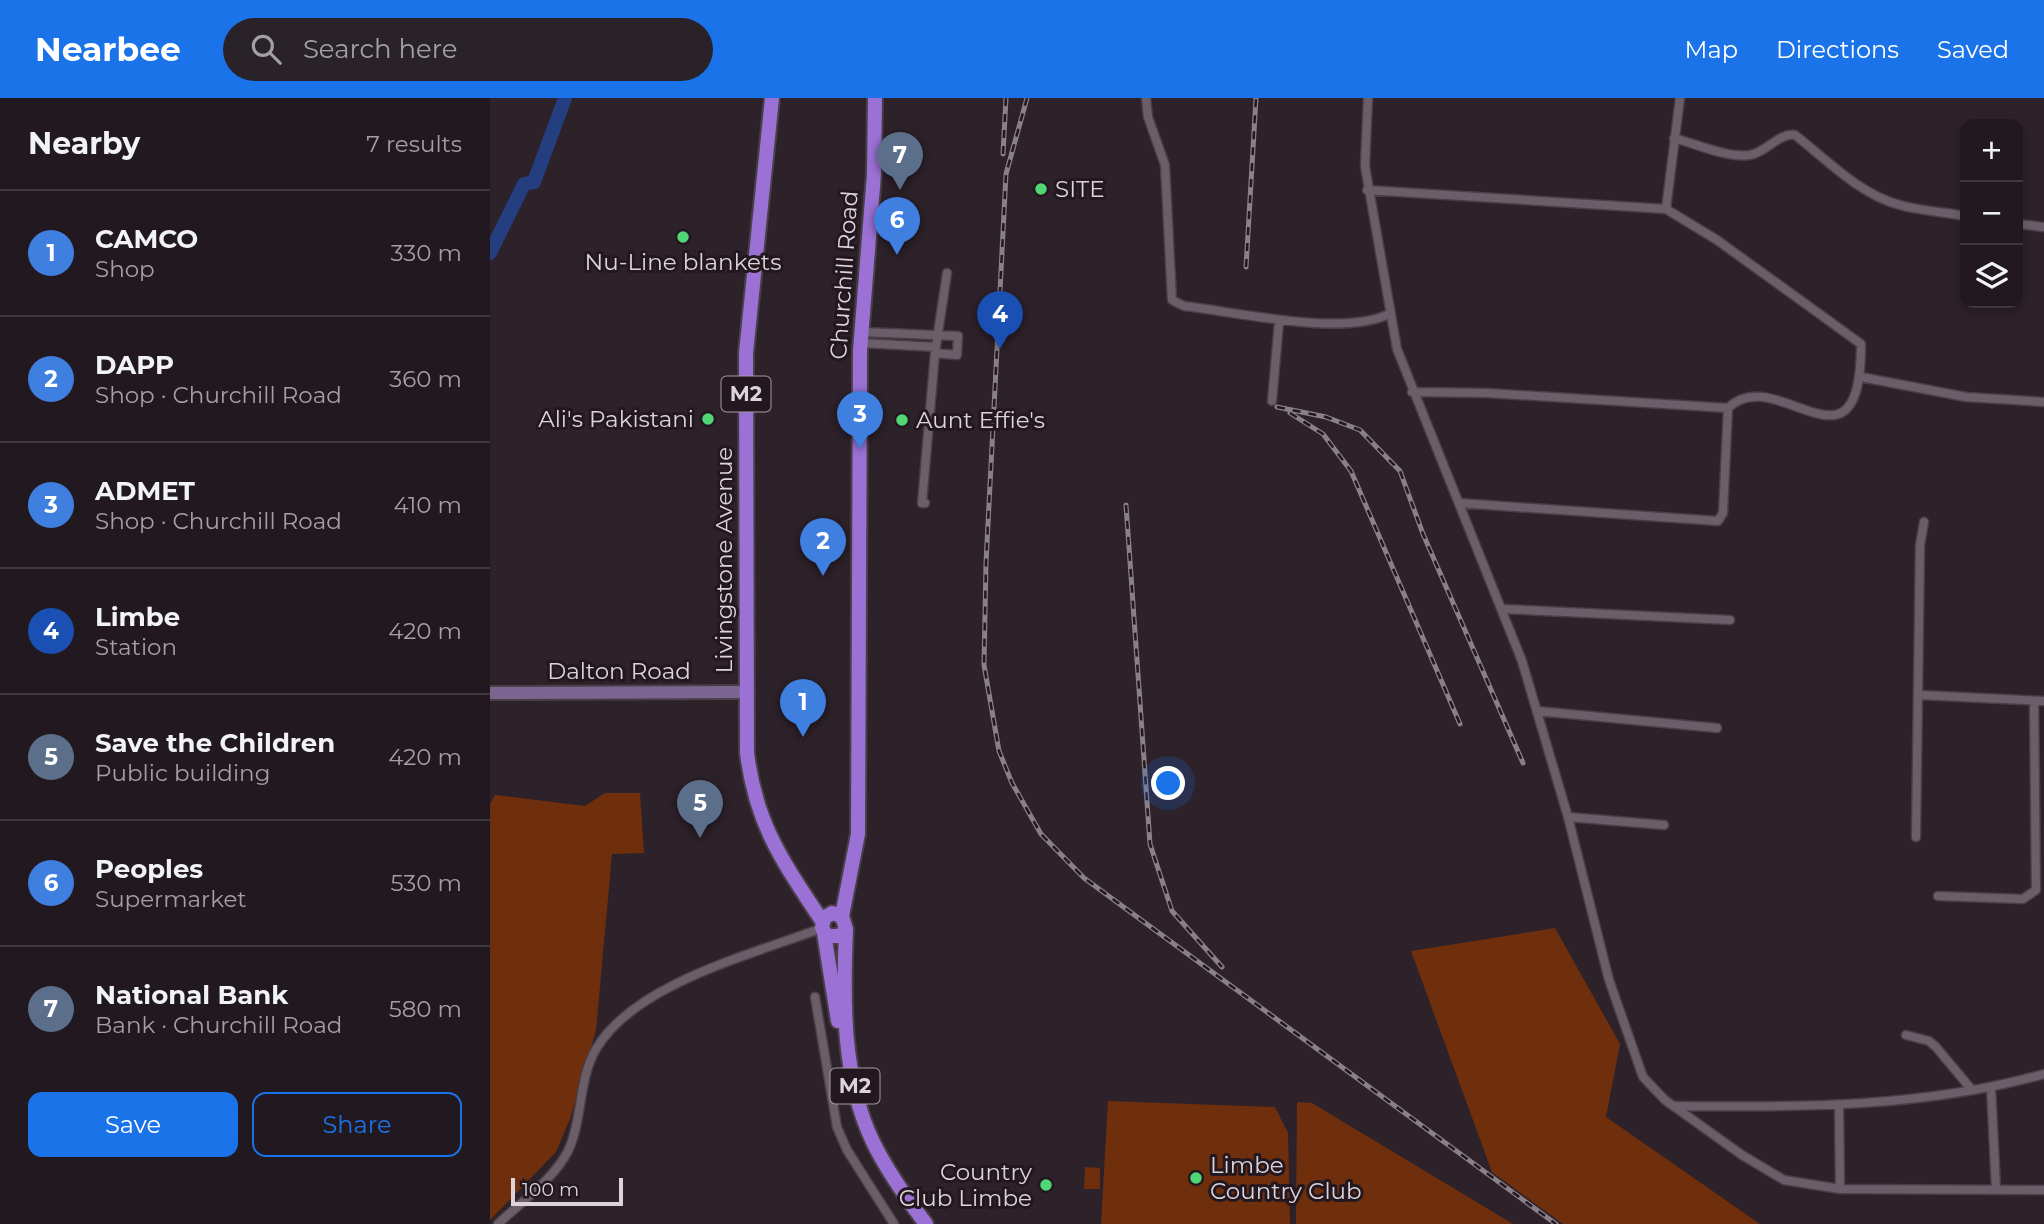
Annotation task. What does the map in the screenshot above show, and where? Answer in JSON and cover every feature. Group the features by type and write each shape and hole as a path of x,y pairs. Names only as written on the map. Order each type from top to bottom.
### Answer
{"highway":[{"name":"Livingstone Avenue","path":"772,98 746,353 747,752 757,809 768,835 823,927"},
{"name":"Churchill Road","path":"875,98 874,174 861,337 858,834 844,923 846,1021 851,1068 863,1117 885,1165 926,1224"},
{"path":"832,913 844,923 836,937 823,927 832,913"},
{"name":"M2","path":"823,927 857,1118 879,1168 917,1224"}],"main road":[{"name":"Dalton Road","path":"490,693 747,692"}],"street":[{"path":"1146,98 1148,117 1165,165 1172,300 1184,306 1279,322 1366,321 1389,314"},
{"path":"1368,98 1364,166 1397,349 1412,392 1503,610 1537,711 1568,817 1609,980 1636,1062 1652,1089 1768,1172 1805,1185 1840,1189 2044,1190"},
{"path":"1666,209 1680,98"},
{"path":"1674,138 1738,155 1751,155 1785,135 1795,135 1864,189 1879,197 1899,205 1960,215"},
{"path":"1367,190 1666,209 1726,247 1861,344 1861,377 1854,402 1837,414 1823,415 1775,401 1744,397 1728,408 1487,393 1412,392"},
{"path":"2023,225 2044,227"},
{"path":"925,503 922,503 936,350 947,273"},
{"path":"1272,401 1279,322"},
{"path":"903,333 958,336 957,355 861,337 903,333"},
{"path":"902,345 903,333"},
{"path":"1861,377 1966,397 2044,402"},
{"path":"1459,503 1717,521 1723,513 1728,408"},
{"path":"1916,837 1920,545 1924,522"},
{"path":"1503,610 1730,620"},
{"path":"1920,695 2044,701"},
{"path":"1938,896 2023,899 2036,890 2034,701"},
{"path":"1537,711 1717,728"},
{"path":"1568,817 1664,825"},
{"path":"498,1224 556,1168 568,1151 586,1072 596,1049 622,1018 656,996 721,965 823,927"},
{"path":"815,997 837,1126 847,1150 894,1224"},
{"path":"1906,1035 1929,1041 1972,1090"},
{"path":"1676,1106 1839,1106 1933,1098 2044,1074"},
{"path":"1991,1087 1996,1189"},
{"path":"1839,1106 1840,1189"}],"shaded area":[{"path":"605,793 640,793 644,853 612,854 596,1030 570,1119 556,1152 490,1220 490,804 495,795 585,806"},
{"path":"1555,928 1620,1044 1606,1117 1760,1224 1563,1224 1492,1172 1411,951"},
{"name":"Limbe Country Club","path":"1108,1101 1275,1107 1288,1133 1290,1224 1101,1224"},
{"path":"1297,1102 1312,1103 1513,1224 1296,1224"},
{"path":"1085,1167 1100,1168 1100,1189 1084,1189"}],"waterway":[{"path":"490,253 524,184 534,182 565,98"}],"railway":[{"path":"1003,154 1006,98"},
{"path":"1027,98 1006,174 986,563 984,665 999,751 1012,783 1041,834 1084,878 1556,1224"},
{"path":"1246,267 1256,98"},
{"path":"1277,407 1326,417 1360,430 1400,471 1423,534 1523,763"},
{"path":"1290,413 1323,434 1351,471 1460,724"},
{"path":"1126,505 1150,844 1172,911 1222,967"}],"place":[{"name":"SITE","path":"1041,189"},
{"name":"National Bank","path":"900,190"},
{"name":"Nu-Line blankets","path":"683,237"},
{"name":"Peoples","path":"897,255"},
{"name":"Limbe","path":"1000,349"},
{"name":"Ali's Pakistani","path":"708,419"},
{"name":"Aunt Effie's","path":"902,420"},
{"name":"ADMET","path":"860,449"},
{"name":"DAPP","path":"823,576"},
{"name":"CAMCO","path":"803,737"},
{"name":"Save the Children","path":"700,838"},
{"name":"Limbe Country Club","path":"1196,1178"},
{"name":"Country Club Limbe","path":"1046,1185"}]}
